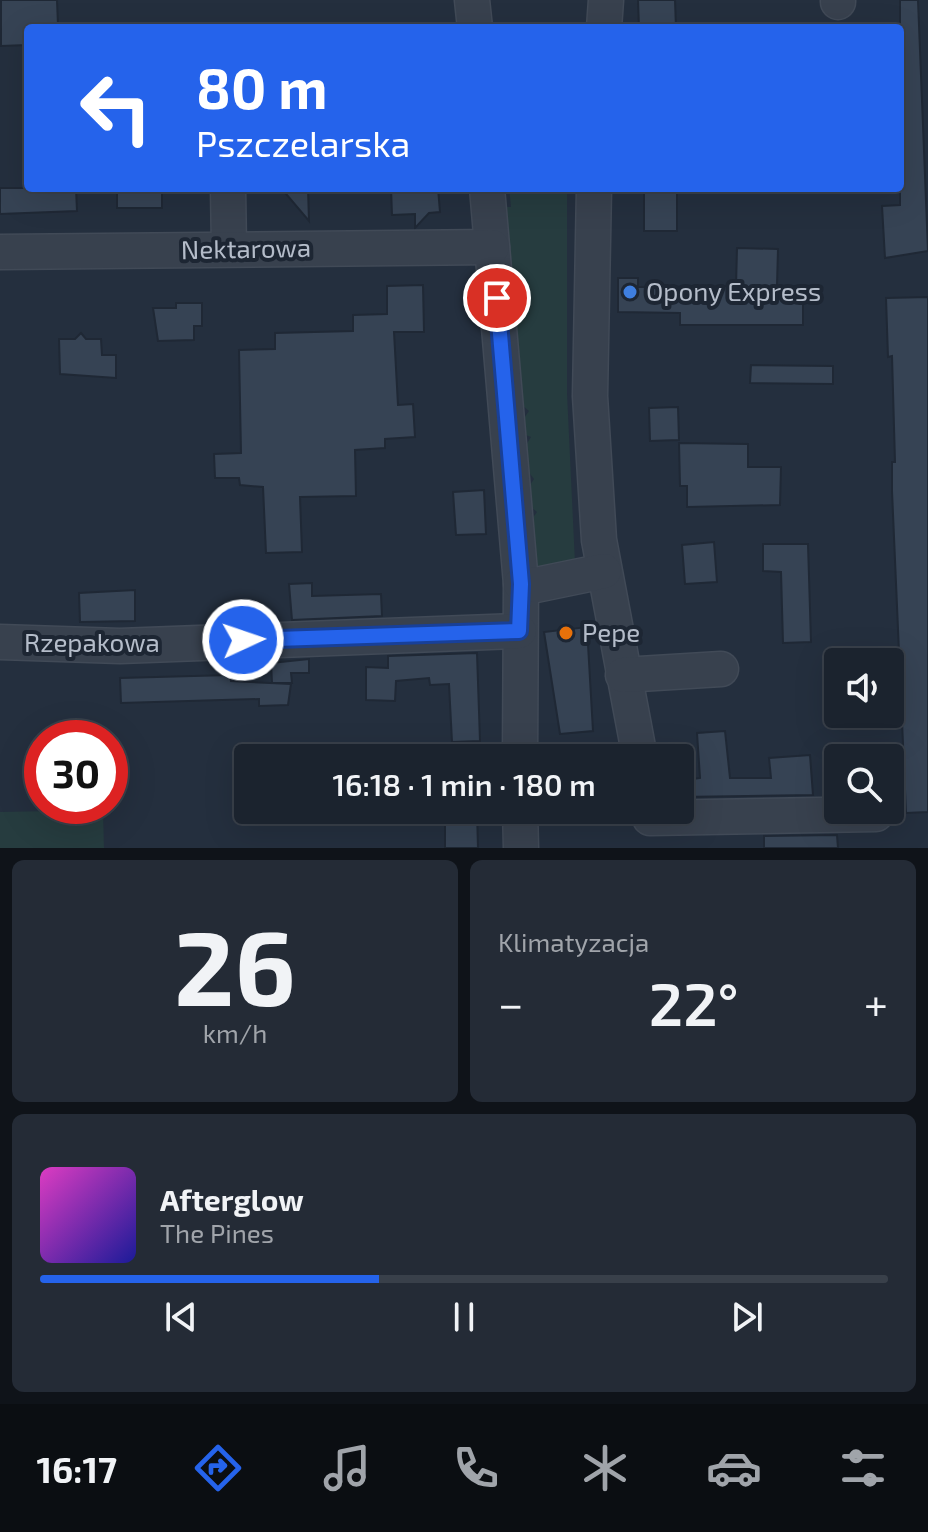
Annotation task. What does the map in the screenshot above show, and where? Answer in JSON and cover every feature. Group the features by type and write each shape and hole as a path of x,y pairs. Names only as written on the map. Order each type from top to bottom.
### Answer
{"street":[{"path":"472,0 475,24"},
{"path":"604,24 606,0"},
{"path":"228,192 229,249"},
{"path":"487,192 521,584 520,744"},
{"path":"594,192 590,396 604,571 637,744"},
{"name":"Nektarowa","path":"0,252 492,247"},
{"path":"521,584 536,585 604,571"},
{"name":"Rzepakowa","path":"0,642 120,646 519,631"},
{"path":"623,675 721,669"},
{"path":"651,825 824,817"},
{"path":"520,824 521,848"}],"green space":[{"path":"509,192 567,192 567,393 575,563 537,568 532,562 526,527 537,512 521,499 534,479 518,458 531,437 515,431 529,411 523,406 518,412 505,207 511,207"},
{"path":"0,812 24,812 24,824 103,824 104,848 0,848"}],"building":[{"path":"1,0 57,0 58,24 24,24 24,45 1,46"},
{"path":"638,0 675,0 676,24 639,24"},
{"path":"900,0 918,0 928,251 885,258 882,206 900,205 900,192 904,192 904,24 900,24"},
{"path":"0,188 24,188 24,192 76,192 77,211 0,214"},
{"path":"117,192 162,192 162,208 117,208"},
{"path":"284,192 308,192 309,221"},
{"path":"391,192 438,192 440,212 429,213 415,228 415,214 392,215"},
{"path":"644,192 677,192 677,231 644,231"},
{"path":"737,248 778,249 777,286 803,286 803,325 680,325 680,313 618,312 618,278 638,278 638,287 736,286"},
{"path":"423,285 424,332 394,332 398,405 413,404 415,437 385,439 385,448 355,450 356,496 300,497 302,552 266,553 263,487 240,485 239,478 215,478 214,454 241,453 239,350 275,349 275,333 353,331 353,315 387,314 387,286"},
{"path":"928,297 928,812 906,813 902,728 904,648 899,648 892,491 892,462 895,462 892,356 888,357 886,298"},
{"path":"176,303 202,303 202,326 194,326 194,340 158,341 153,308 176,308"},
{"path":"81,333 86,339 101,339 102,355 116,355 116,378 60,374 59,339 75,339"},
{"path":"751,365 833,366 833,384 750,383"},
{"path":"678,407 679,440 650,441 649,408"},
{"path":"679,443 748,444 748,467 781,467 780,505 687,507 687,486 680,486"},
{"path":"484,490 486,534 456,535 453,492"},
{"path":"714,542 717,582 685,584 682,545"},
{"path":"763,544 808,544 811,642 783,643 781,572 763,571"},
{"path":"312,583 312,596 381,594 382,616 292,620 289,584"},
{"path":"135,590 135,621 80,622 79,593"},
{"path":"587,627 593,731 560,734 544,632"},
{"path":"477,653 480,741 452,742 449,684 430,685 429,678 396,681 395,701 366,700 366,667 388,668 388,656"},
{"path":"309,659 309,673 291,673 292,683 272,683 271,663"},
{"path":"230,675 231,681 291,684 288,705 259,706 259,699 121,703 120,678"},
{"path":"725,731 730,778 771,778 769,758 810,755 813,795 694,797 694,779 700,778 697,733"},
{"path":"445,824 477,824 478,848 445,848"},
{"path":"837,835 838,848 764,848 764,836"}],"place":[{"name":"Opony Express","path":"630,292"},
{"name":"Pepe","path":"566,633"}],"route":[{"path":"243,640 519,631 521,584 497,298"}]}
